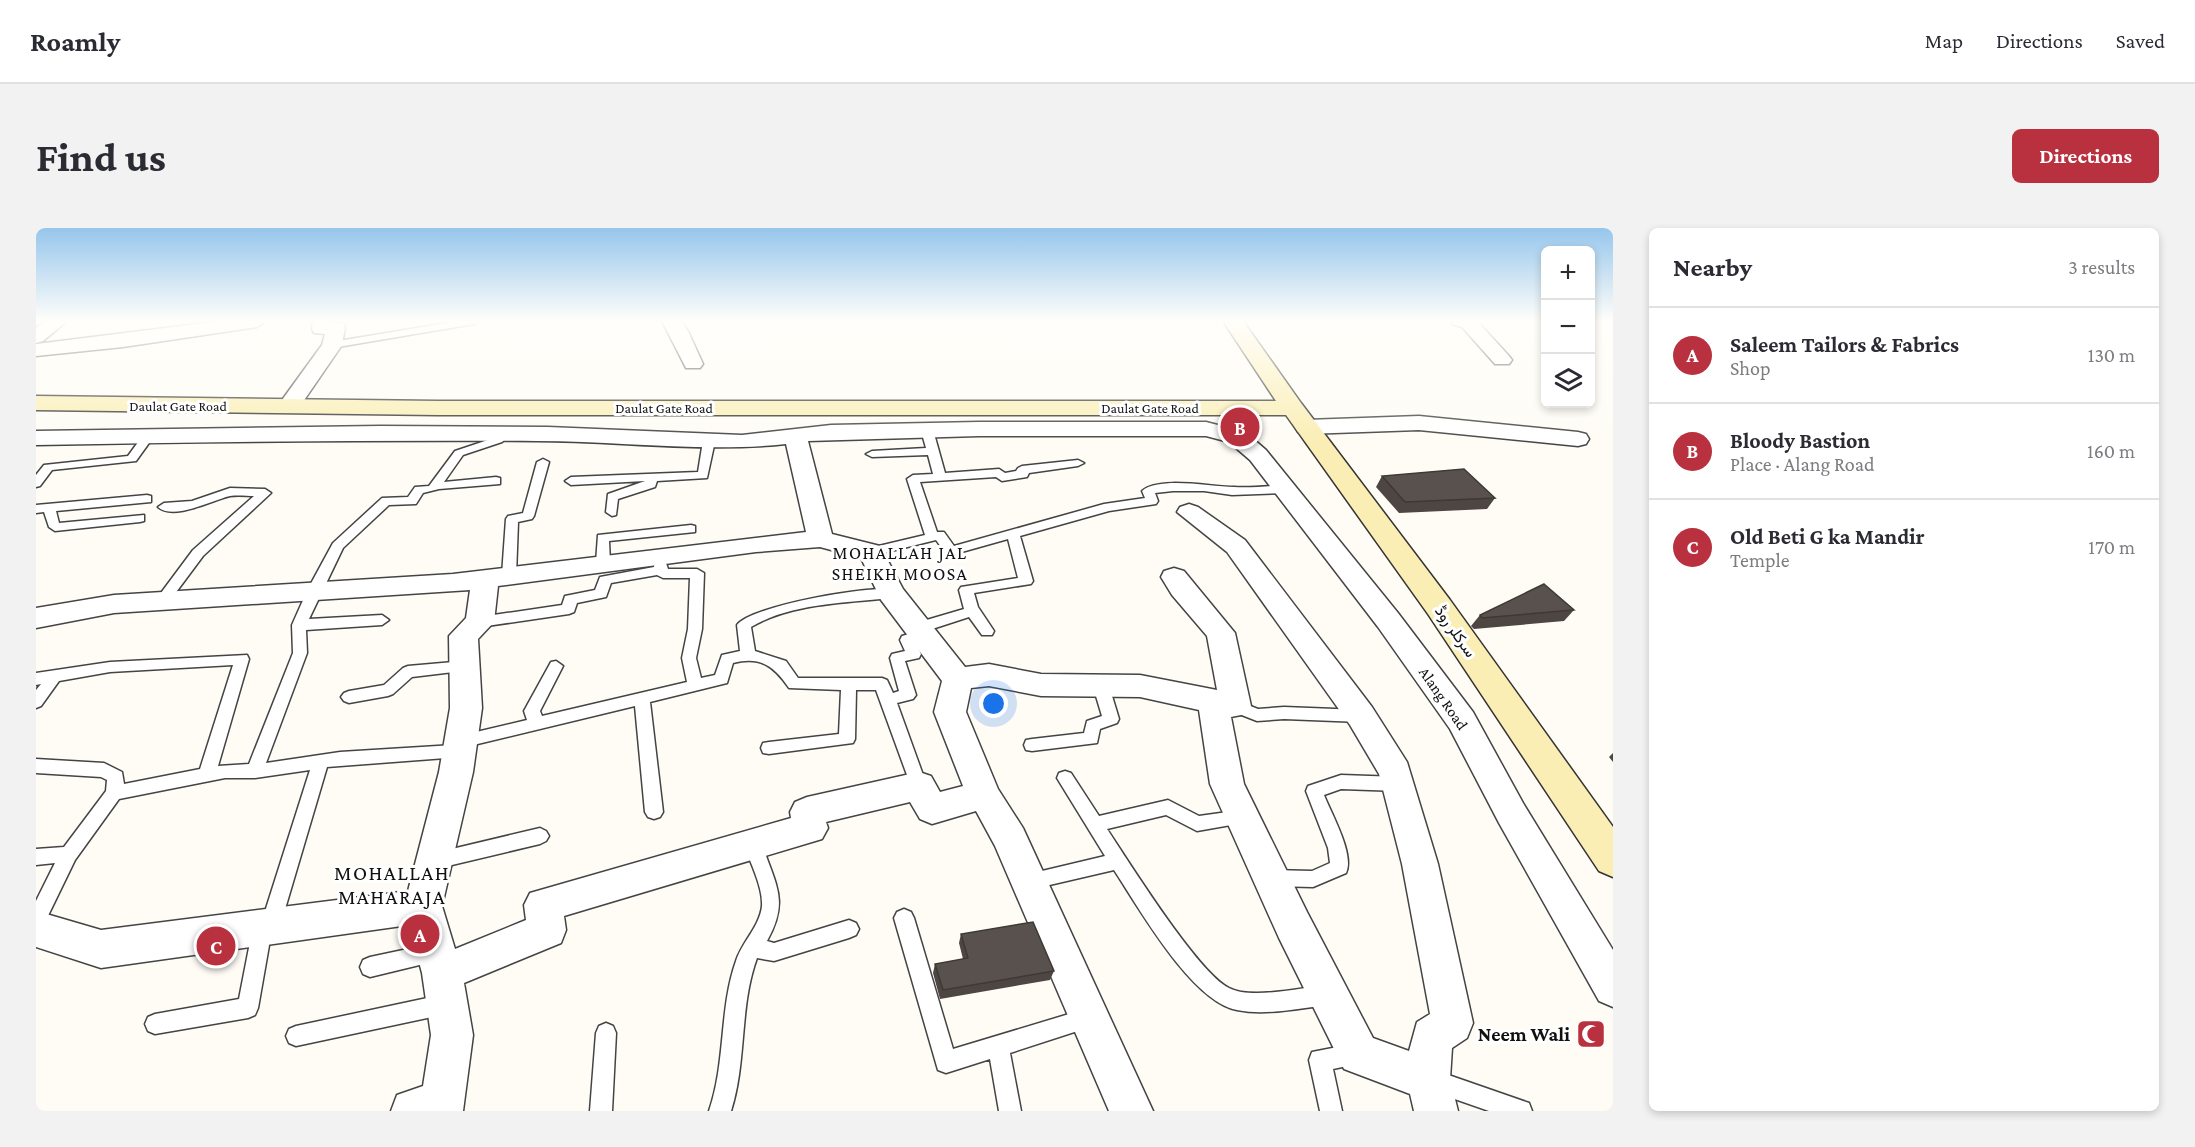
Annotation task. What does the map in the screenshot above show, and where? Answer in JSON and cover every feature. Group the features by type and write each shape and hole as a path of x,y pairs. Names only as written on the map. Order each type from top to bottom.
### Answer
{"main road":[{"name":"سرکلر روڈ","path":"1261,362 1299,418 1439,607 1613,858"},
{"name":"Daulat Gate Road","path":"36,404 1299,418"}],"street":[{"path":"288,406 320,362"},
{"path":"1299,418 1419,423 1578,439"},
{"name":"Alang Road","path":"930,440 1206,429 1237,436 1258,455 1285,489 1388,620 1462,721 1511,813 1613,987"},
{"path":"36,438 506,434 742,442 796,436 930,440"},
{"path":"796,436 820,539"},
{"path":"1174,577 1221,633 1225,704 1216,736 1227,784 1271,878 1359,1054 1432,1095 1432,1037 1452,1023 1420,864 1395,772 1362,716 1236,546 1189,512"},
{"path":"36,636 46,617 114,604 315,589 453,583 603,563 660,563 820,539 871,552 891,593 958,679"},
{"path":"432,1109 452,1035 442,976 423,906 460,746 466,708 463,636 480,622 497,577"},
{"path":"958,679 989,675 1041,685 1140,686 1225,704"},
{"path":"958,679 950,712 984,795 1010,839 1131,1111"},
{"path":"442,976 546,930 543,905 810,828 807,812 919,786 932,809 984,795"},
{"path":"36,929 101,949 423,906"}],"lane":[{"path":"255,771 300,653 299,625 338,546 386,501 412,501 419,490 433,489 436,486 459,453 498,440 506,434"},
{"path":"36,483 48,467 132,459 148,436"},
{"path":"873,454 930,440 940,477"},
{"path":"571,481 703,475 709,441"},
{"path":"497,577 512,519 528,516 543,462"},
{"path":"932,537 913,479 999,473 1002,477 1023,474 1022,470 1078,463"},
{"path":"612,512 612,497 651,484 652,477"},
{"path":"436,486 496,481"},
{"path":"871,552 939,535 951,551 1108,507 1152,501 1148,491 1184,487 1232,491 1285,489"},
{"path":"163,600 198,553 265,493 230,492 194,505 164,507"},
{"path":"36,509 147,499"},
{"path":"50,507 51,520 55,527 140,518"},
{"path":"603,563 603,538 691,529"},
{"path":"987,630 973,611 966,591 1026,582 1013,534"},
{"path":"480,622 569,609 570,599 601,594 605,580 660,563 663,574 697,573 695,629 689,658 695,686"},
{"path":"747,654 744,625 753,618 773,611 891,593"},
{"path":"888,700 908,695 897,658 914,654 907,640 921,631 973,611"},
{"path":"299,625 382,620"},
{"path":"114,793 225,771 255,771 321,761 460,746 536,724 722,679 727,659 747,654 781,665 794,684 882,684 919,786"},
{"path":"36,680 110,668 242,659 207,774"},
{"path":"349,697 388,690 408,672 465,666"},
{"path":"536,724 532,711 556,666"},
{"path":"36,702 54,677"},
{"path":"769,748 847,739 849,684"},
{"path":"1032,745 1091,739 1093,725 1111,719 1101,686"},
{"path":"642,699 654,812"},
{"path":"1225,704 1257,715 1284,713 1362,716"},
{"path":"155,1024 248,1008 267,926 321,761"},
{"path":"36,766 104,770 116,777 114,793 69,854 36,920"},
{"path":"1065,778 1094,825 1197,973 1221,996 1245,1002 1329,994"},
{"path":"1271,878 1312,879 1340,867 1337,848 1314,791 1341,782 1399,784"},
{"path":"1094,825 1168,807 1197,824 1242,817"},
{"path":"435,861 540,836"},
{"path":"720,1111 735,1036 736,1005 746,959 766,926 771,904 753,844"},
{"path":"36,857 69,854"},
{"path":"1028,882 1119,861"},
{"path":"904,918 946,1062 999,1048 1089,1018"},
{"path":"753,948 774,952 849,929"},
{"path":"370,967 442,976"},
{"path":"296,1036 442,976"},
{"path":"601,1111 606,1033"},
{"path":"999,1048 1010,1111"},
{"path":"1331,1111 1320,1060 1359,1054"},
{"path":"1432,1095 1521,1111"}],"building":[{"path":"1464,469 1495,498 1405,502 1382,476"},
{"path":"1544,584 1574,610 1482,618 1480,615"},
{"path":"1033,922 1054,971 943,990 935,964 968,958 961,934"}],"place":[{"name":"Bloody Bastion","path":"1240,427"},
{"name":"Saleem Tailors & Fabrics","path":"420,934"},
{"name":"Old Beti G ka Mandir","path":"216,946"},
{"name":"Neem Wali","path":"1591,1034"}],"district":[{"name":"MOHALLAH JAL SHEIKH MOOSA","path":"900,563"},
{"name":"MOHALLAH MAHARAJA","path":"392,885"}]}
